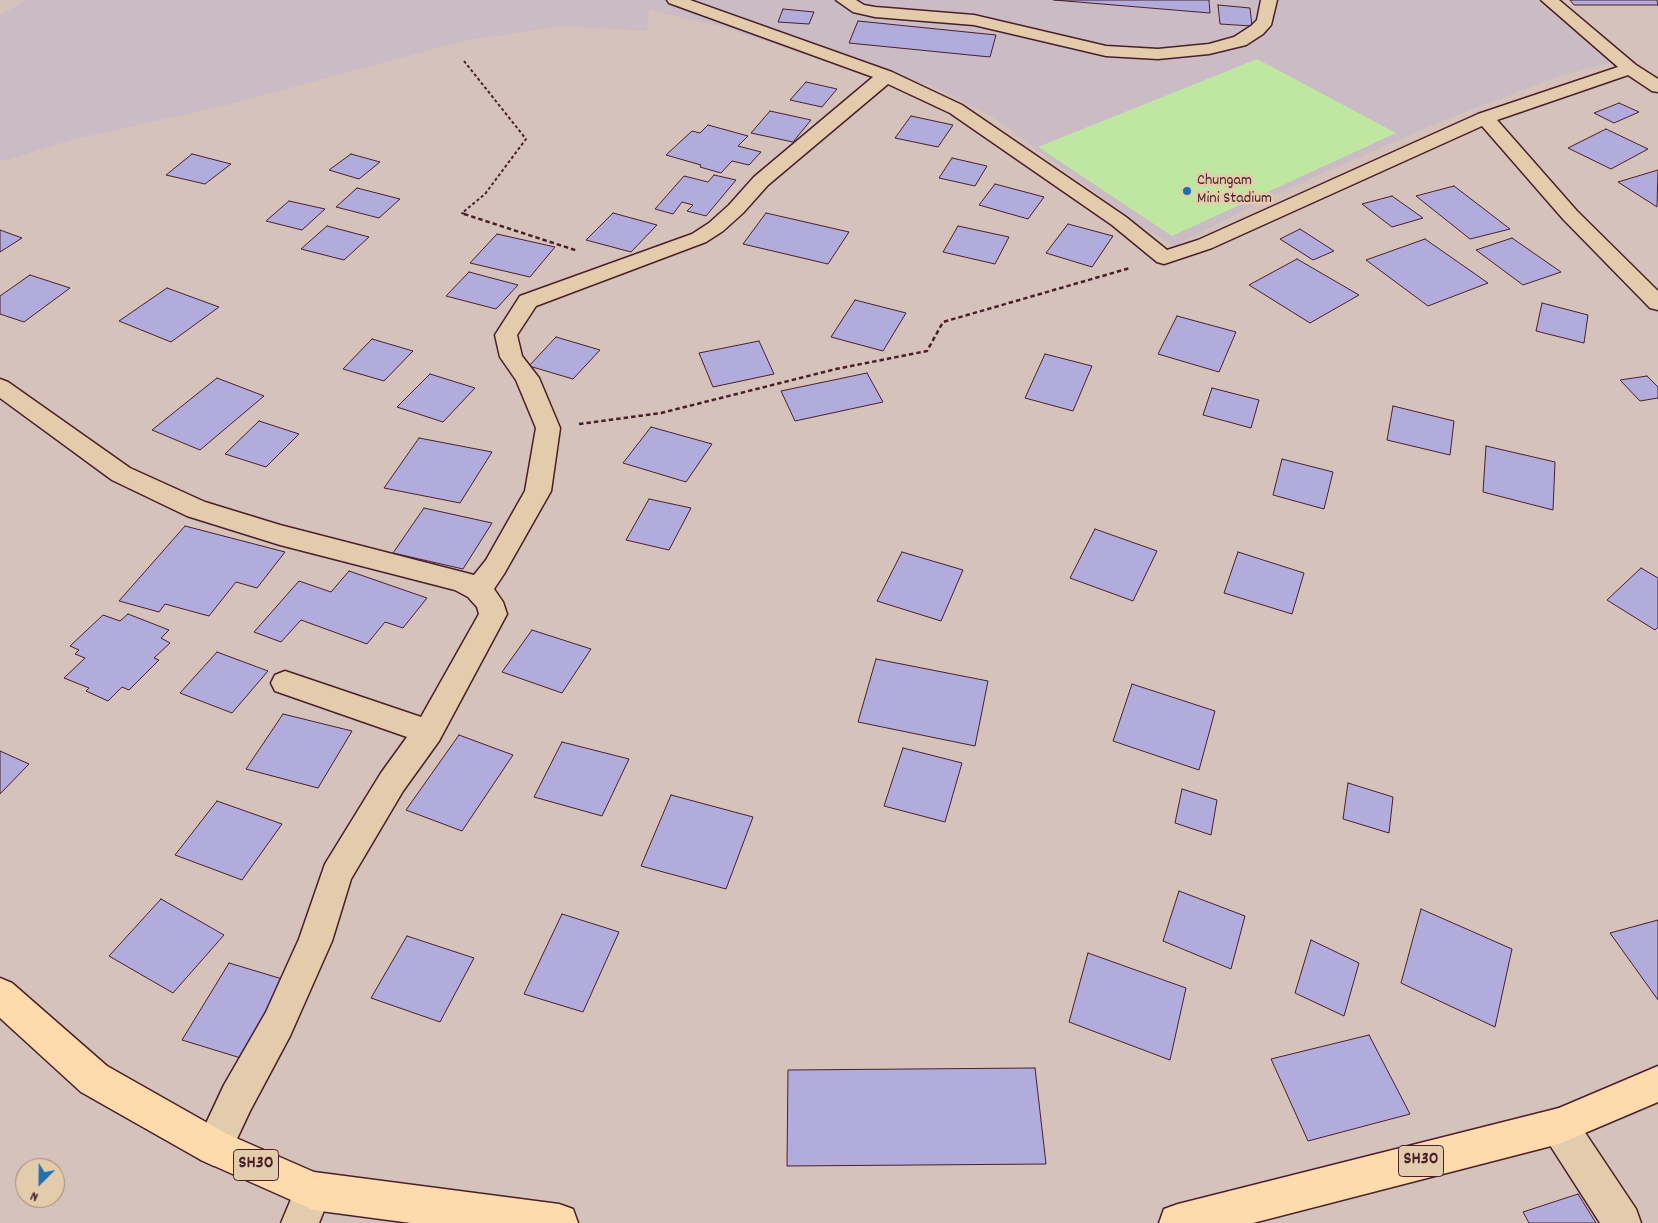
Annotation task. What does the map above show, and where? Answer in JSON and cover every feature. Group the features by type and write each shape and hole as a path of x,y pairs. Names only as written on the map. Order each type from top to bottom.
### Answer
{"main road":[{"name":"SH30","path":"0,995 94,1079 214,1147 306,1207 559,1223"},
{"name":"SH30","path":"1178,1223 1559,1126 1658,1084"}],"street":[{"path":"675,0 886,76 956,109 1119,222 1164,258 1205,244 1485,118 1630,69"},
{"path":"844,0 867,10 974,20 1106,51 1158,54 1209,49 1240,41 1257,30 1265,21 1269,0"},
{"path":"1549,0 1630,69 1658,87"},
{"path":"478,590 495,567 538,492 548,428 527,378 511,356 506,335 528,301 698,238 716,227 736,209 761,181 886,76"},
{"path":"1485,118 1570,215 1658,303"},
{"path":"0,387 121,474 196,509 280,535 463,582 478,590 489,602 493,614 428,732 392,782 336,874 314,941 278,1024 237,1098 214,1147"},
{"path":"284,684 428,732"},
{"path":"1559,1126 1622,1223"}],"path":[{"path":"464,61 526,139 485,194 462,212 576,250 608,271"},
{"path":"548,428 661,413 836,369 927,351 943,322 1164,258"}],"shaded area":[{"path":"27,0 1536,0 1611,62 1557,77 1444,120 1280,192 1174,246 1135,222 990,115 928,84 797,52 716,25 649,10 647,31 561,26 463,41 227,105 71,140 4,161 0,160 0,15"}],"green space":[{"name":"Chungam Mini Stadium","path":"1257,59 1396,133 1172,236 1038,147"}],"building":[{"path":"1054,0 1209,0 1210,13"},
{"path":"1570,0 1657,0 1658,5 1574,5"},
{"path":"1218,5 1250,8 1252,26 1220,24"},
{"path":"783,9 814,12 809,24 778,22"},
{"path":"858,21 996,35 990,57 849,43"},
{"path":"806,82 837,89 822,107 790,100"},
{"path":"1619,103 1639,112 1614,123 1594,113"},
{"path":"770,111 811,120 793,142 751,133"},
{"path":"911,116 953,125 938,147 895,138"},
{"path":"708,125 748,136 738,146 761,152 749,165 732,161 721,173 666,155 692,131 700,133"},
{"path":"1606,129 1648,149 1611,169 1568,148"},
{"path":"192,154 231,164 205,184 166,175"},
{"path":"351,154 380,162 359,179 329,170"},
{"path":"952,158 987,166 975,186 939,178"},
{"path":"1658,170 1657,207 1618,182"},
{"path":"714,175 736,180 706,216 687,211 693,205 682,202 673,214 655,209 684,176 708,182"},
{"path":"995,184 1044,197 1028,219 979,205"},
{"path":"1454,186 1510,229 1470,239 1416,196"},
{"path":"357,188 400,199 379,218 336,207"},
{"path":"1392,196 1423,218 1392,227 1362,204"},
{"path":"289,201 325,209 302,230 266,221"},
{"path":"613,213 657,225 631,252 586,240"},
{"path":"766,213 849,232 828,264 743,244"},
{"path":"1068,224 1113,236 1092,267 1046,253"},
{"path":"327,226 369,237 344,260 301,249"},
{"path":"958,226 1009,237 995,264 943,252"},
{"path":"1300,229 1334,251 1313,260 1280,239"},
{"path":"0,230 22,238 0,252"},
{"path":"497,234 555,247 530,277 470,263"},
{"path":"1512,238 1561,272 1523,285 1476,250"},
{"path":"1425,239 1488,283 1428,306 1366,260"},
{"path":"1297,259 1359,295 1310,323 1249,285"},
{"path":"469,272 518,285 496,309 446,296"},
{"path":"30,275 70,288 24,322 0,314 0,296"},
{"path":"167,288 219,307 171,342 119,321"},
{"path":"855,300 906,313 883,351 831,337"},
{"path":"1542,303 1588,315 1584,343 1536,331"},
{"path":"1177,316 1236,332 1219,372 1158,354"},
{"path":"556,337 600,350 573,379 529,366"},
{"path":"372,339 413,351 384,381 343,369"},
{"path":"759,341 774,374 713,387 699,353"},
{"path":"1045,354 1092,366 1073,411 1025,398"},
{"path":"867,373 883,402 795,421 781,391"},
{"path":"430,374 475,388 443,422 397,407"},
{"path":"1647,376 1658,387 1658,398 1640,401 1620,380"},
{"path":"217,378 264,396 200,450 152,430"},
{"path":"1212,388 1259,400 1251,428 1203,415"},
{"path":"1393,406 1454,421 1450,455 1387,440"},
{"path":"259,421 299,434 266,467 225,454"},
{"path":"651,427 712,444 686,482 623,463"},
{"path":"419,438 492,452 460,503 384,488"},
{"path":"1486,446 1555,462 1553,510 1483,492"},
{"path":"1282,459 1333,472 1324,509 1273,495"},
{"path":"649,499 691,508 669,550 626,540"},
{"path":"424,508 492,523 463,569 393,553"},
{"path":"185,526 285,552 257,588 236,582 209,616 165,604 159,612 119,601"},
{"path":"1095,529 1157,551 1133,601 1070,578"},
{"path":"902,552 963,570 941,621 877,601"},
{"path":"1238,552 1304,573 1292,614 1224,593"},
{"path":"1641,568 1658,578 1658,627 1655,630 1607,600"},
{"path":"349,571 427,598 403,628 385,622 367,644 301,620 281,642 254,632 299,581 331,592"},
{"path":"128,614 169,630 161,638 170,643 154,658 159,660 129,690 122,687 108,701 86,691 89,688 64,678 85,658 75,654 79,650 70,646 103,615 120,621"},
{"path":"532,630 591,649 562,693 502,672"},
{"path":"217,652 268,671 232,713 180,693"},
{"path":"876,659 988,681 975,746 858,722"},
{"path":"1132,684 1215,711 1199,770 1113,741"},
{"path":"283,714 352,731 318,788 246,769"},
{"path":"459,735 513,755 462,831 406,810"},
{"path":"562,742 629,759 602,816 534,797"},
{"path":"903,748 962,763 945,822 884,806"},
{"path":"0,751 29,764 0,794"},
{"path":"1348,783 1393,797 1389,833 1343,819"},
{"path":"1182,789 1217,800 1211,835 1175,823"},
{"path":"671,795 753,817 726,889 641,866"},
{"path":"217,801 282,824 242,880 175,855"},
{"path":"1179,891 1245,916 1231,969 1163,941"},
{"path":"161,899 224,935 173,993 109,956"},
{"path":"1421,909 1512,949 1495,1027 1401,983"},
{"path":"562,914 619,932 583,1012 524,994"},
{"path":"1658,920 1658,1000 1610,933"},
{"path":"407,936 474,958 440,1022 371,998"},
{"path":"1311,940 1359,963 1344,1016 1295,993"},
{"path":"1088,953 1186,988 1170,1060 1069,1022"},
{"path":"229,963 289,981 244,1059 182,1040"},
{"path":"1369,1035 1410,1114 1308,1141 1271,1059"},
{"path":"1035,1068 1046,1164 787,1166 788,1070"},
{"path":"1578,1194 1596,1223 1529,1223 1523,1212"}],"place":[{"name":"Chungam Mini Stadium","path":"1187,191"}]}
